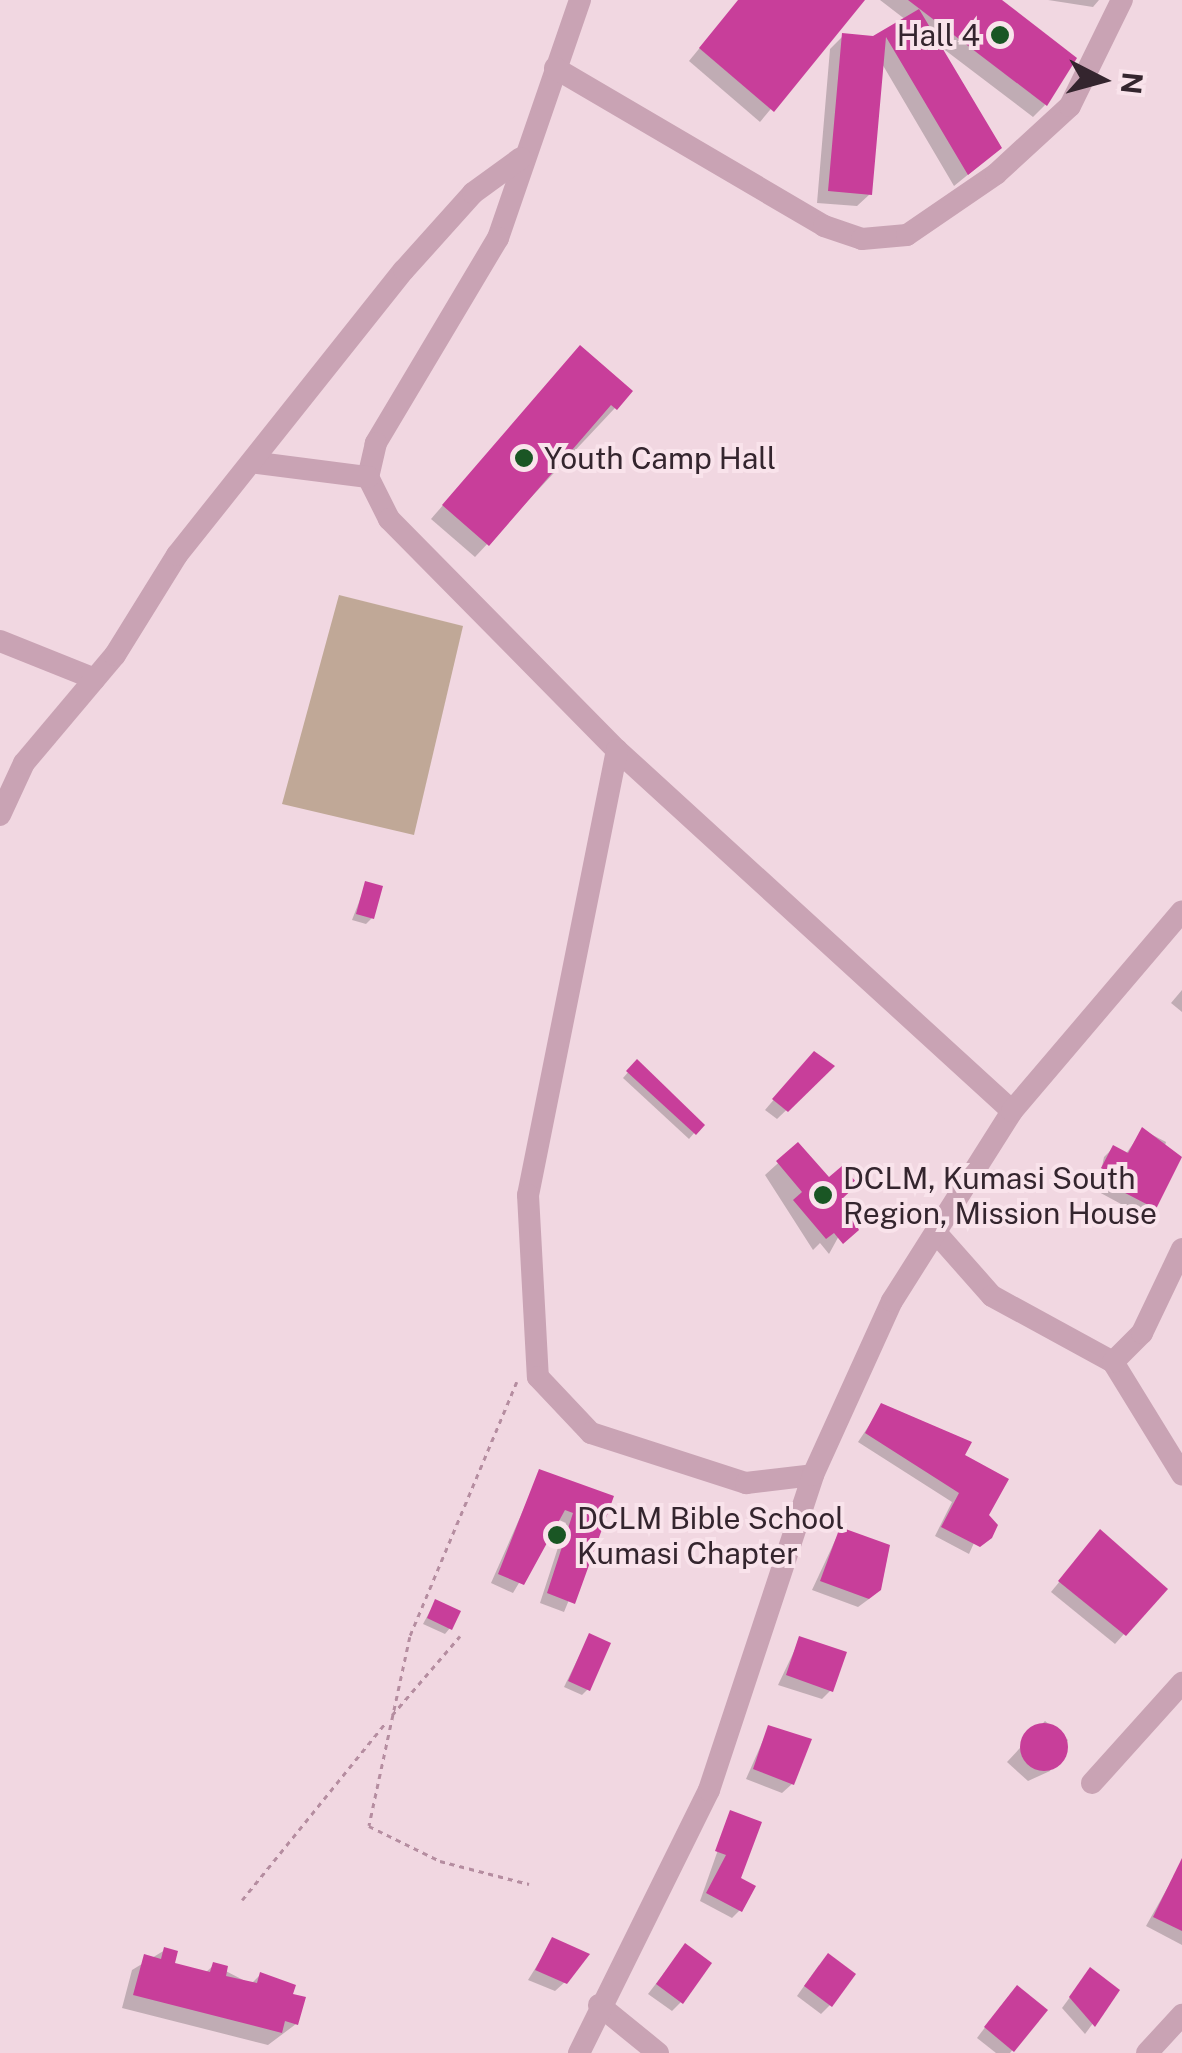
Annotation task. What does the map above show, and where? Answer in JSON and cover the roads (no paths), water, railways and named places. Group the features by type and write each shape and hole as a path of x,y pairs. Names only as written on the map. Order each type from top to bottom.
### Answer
{"street":[{"path":"580,0 520,158 498,238 376,443 368,476 389,519 617,750 1012,1111"},
{"path":"554,68 824,226 862,239 906,235 996,174 1070,106 1122,0"},
{"path":"0,814 24,763 95,680 177,555 258,463 404,270 473,193 520,158"},
{"path":"258,463 368,476"},
{"path":"0,641 95,680"},
{"path":"617,750 528,1194 538,1377 590,1433 746,1483 813,1476"},
{"path":"578,2053 710,1790 813,1476 892,1302 938,1235 1012,1111 1182,911"},
{"path":"938,1235 992,1296 1114,1362 1182,1474"},
{"path":"1114,1362 1142,1333 1182,1249"},
{"path":"1092,1782 1182,1684"},
{"path":"599,2005 658,2053"},
{"path":"1147,2053 1182,2014"}],"place":[{"name":"Hall 4","path":"1000,35"},
{"name":"Youth Camp Hall","path":"524,458"},
{"name":"DCLM, Kumasi South Region, Mission House","path":"823,1195"},
{"name":"DCLM Bible School Kumasi Chapter","path":"557,1535"}]}
